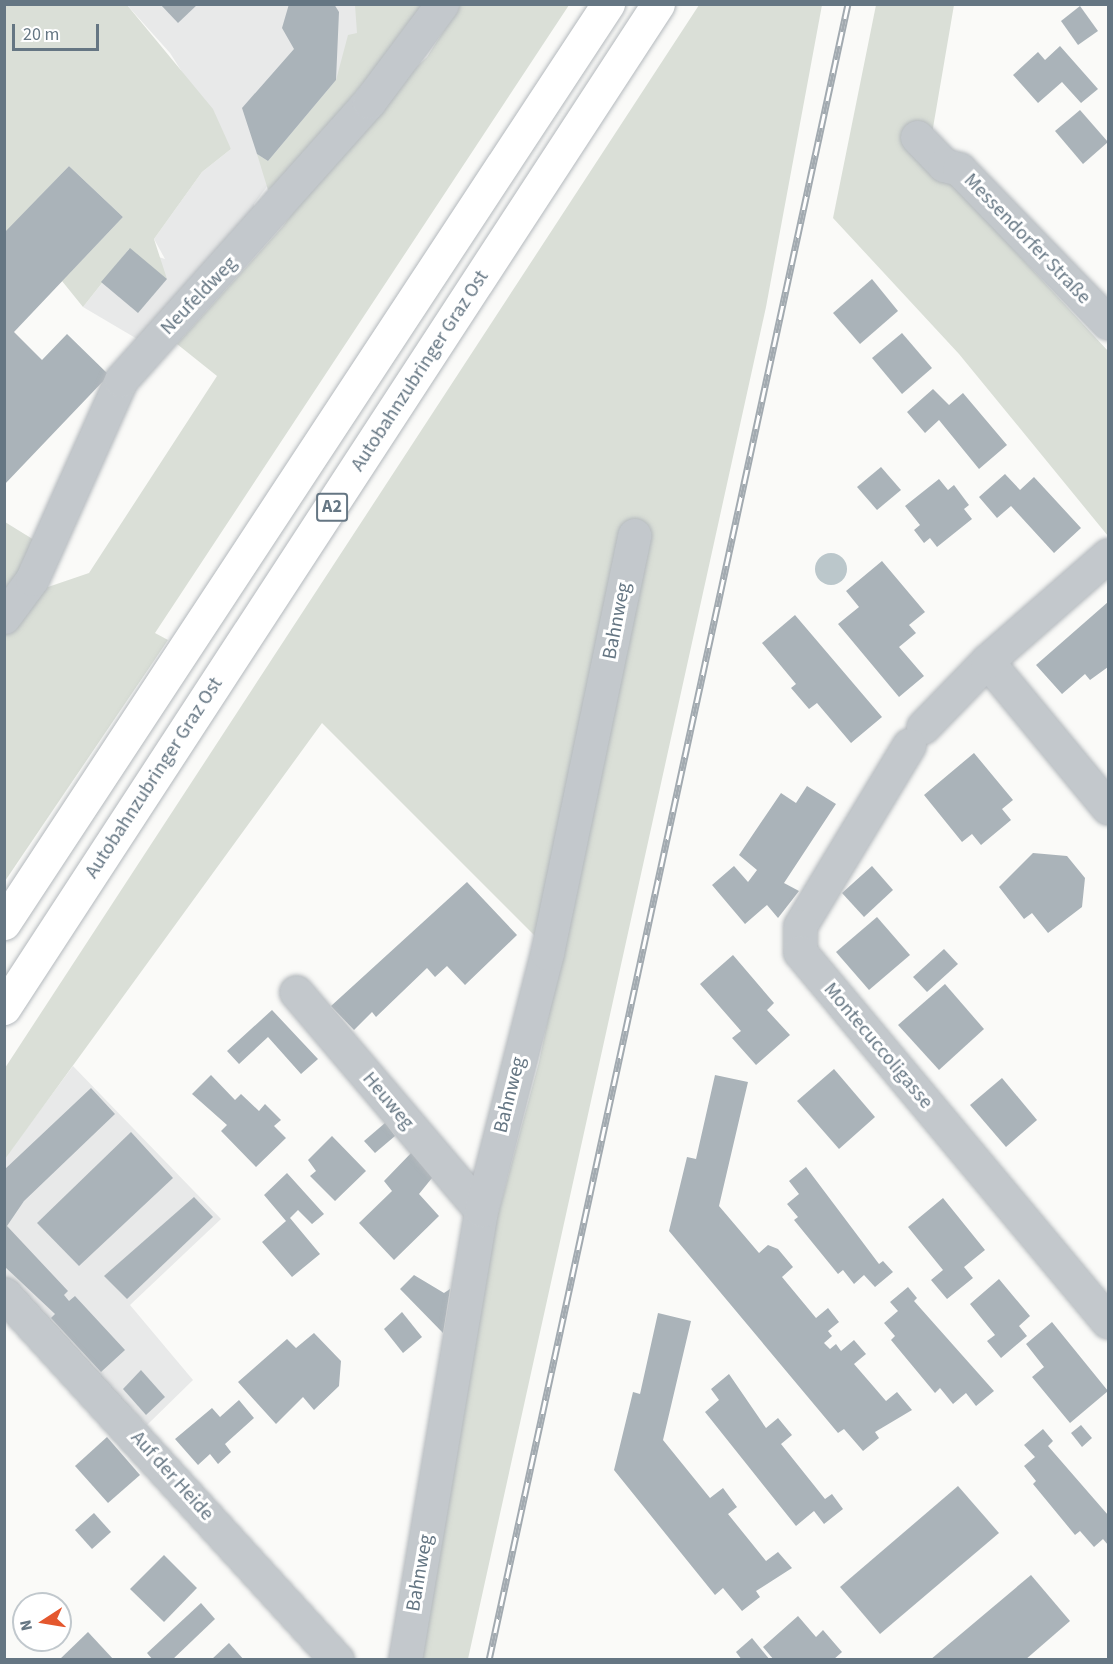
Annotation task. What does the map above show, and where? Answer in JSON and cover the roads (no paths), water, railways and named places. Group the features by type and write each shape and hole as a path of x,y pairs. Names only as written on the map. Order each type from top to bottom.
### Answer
{"highway":[{"name":"A2","path":"4,923 608,4"},
{"name":"Autobahnzubringer Graz Ost","path":"4,1008 657,4"}],"street":[{"name":"Neufeldweg","path":"4,617 32,579 121,380 354,120 442,4"},
{"name":"Messendorfer Straße","path":"917,137 944,165 959,169 1108,322"},
{"name":"Bahnweg","path":"405,1659 481,1210 547,953 634,535"},
{"name":"Montecuccoligasse","path":"1108,555 987,661 916,736 800,926 800,952 1108,1322"},
{"path":"987,661 1108,808"},
{"name":"Heuweg","path":"296,992 481,1210"},
{"name":"Auf der Heide","path":"4,1294 337,1659"}],"railway":[{"path":"489,1660 848,4"}]}
